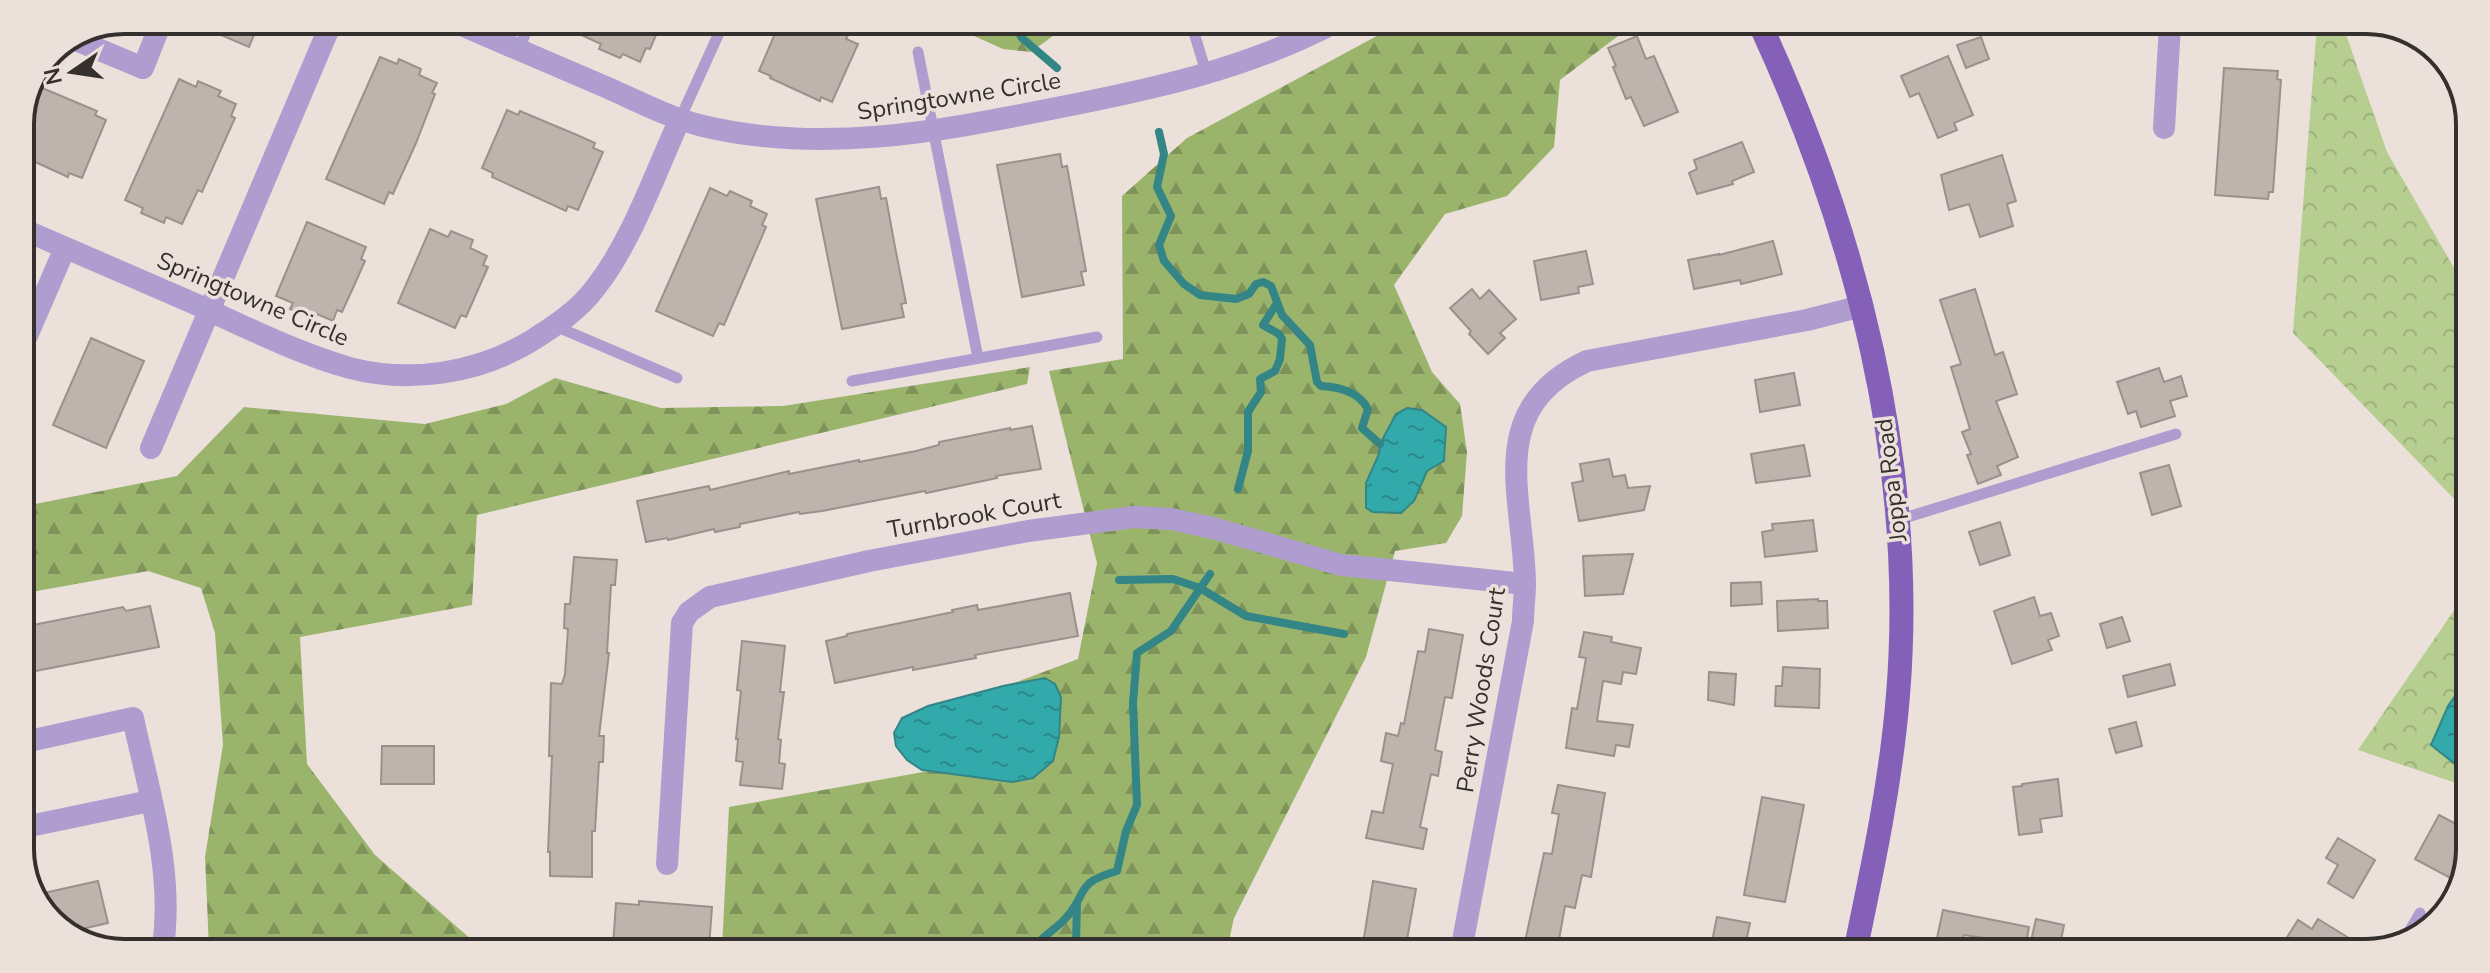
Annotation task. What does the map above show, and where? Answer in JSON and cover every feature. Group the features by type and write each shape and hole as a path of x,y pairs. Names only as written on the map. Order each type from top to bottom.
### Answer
{"main road":[{"name":"Joppa Road","path":"1764,34 1818,165 1862,306 1886,422 1898,521 1901,613 1896,725 1880,831 1858,939"}],"street":[{"path":"85,44 143,68 156,34"},
{"path":"151,448 326,34"},
{"path":"482,34 680,119"},
{"name":"Springtowne Circle","path":"34,234 352,368 418,374 469,369 502,357 555,326 578,308 595,288 612,263 680,119 731,131 800,141 884,138 1156,89 1207,75 1313,34"},
{"path":"2164,128 2169,34"},
{"path":"34,320 65,248"},
{"name":"Perry Woods Court","path":"1463,939 1523,621 1525,584 1515,455 1525,421 1537,401 1551,383 1587,361 1807,320 1862,306"},
{"name":"Turnbrook Court","path":"667,864 682,623 689,612 710,597 883,558 1028,531 1134,517 1171,519 1213,528 1341,565 1525,584"},
{"path":"34,740 133,718 164,864 163,939"},
{"path":"34,825 150,801"}],"lane":[{"path":"519,50 525,34"},
{"path":"680,119 719,34"},
{"path":"1194,34 1207,75"},
{"path":"918,52 978,358"},
{"path":"555,326 677,378"},
{"path":"852,381 1097,337"},
{"path":"1898,521 2176,434"},
{"path":"2412,926 2420,913"}],"green space":[{"path":"970,34 1056,34 1031,52 1003,49"},
{"path":"1381,34 1621,34 1560,80 1554,147 1507,196 1445,214 1394,285 1432,372 1460,404 1467,452 1462,516 1446,543 1395,551 1366,657 1234,918 1229,939 722,939 729,807 979,762 979,715 1014,683 1078,659 1097,563 1049,371 1123,359 1122,196 1187,138"},
{"path":"2316,34 2346,34 2387,152 2456,271 2456,501 2293,333"},
{"path":"1030,367 1027,384 477,515 472,605 300,637 307,764 375,855 471,939 209,939 205,857 223,745 215,633 201,588 148,571 34,591 34,504 177,476 244,407 425,424 506,404 555,378 661,408 783,406"},
{"path":"2456,608 2456,783 2358,750"}],"water":[{"path":"1407,408 1422,410 1446,427 1444,461 1427,471 1414,501 1401,513 1373,512 1366,508 1366,483 1379,454 1380,444 1396,414"},
{"path":"1045,678 1055,684 1061,697 1059,737 1053,761 1033,778 1012,782 922,770 907,760 896,746 894,733 902,718 928,706"},
{"path":"2456,695 2456,765 2431,745"}],"building":[{"path":"219,34 254,34 249,47"},
{"path":"579,34 656,34 640,62 623,54 620,58 599,49 601,44"},
{"path":"775,34 846,34 846,39 858,44 832,102 821,97 820,101 759,71"},
{"path":"1637,36 1646,59 1654,56 1678,112 1644,126 1631,97 1626,99 1608,48"},
{"path":"1981,37 1989,59 1966,68 1957,45"},
{"path":"1948,56 1973,115 1954,123 1957,130 1938,138 1919,93 1910,97 1901,76"},
{"path":"380,57 397,64 399,59 421,69 419,75 437,83 416,143 393,194 389,192 384,204 326,179"},
{"path":"2224,68 2278,71 2277,79 2281,80 2273,192 2269,192 2268,199 2215,195"},
{"path":"179,79 196,87 198,81 221,91 218,96 236,104 231,116 235,118 202,192 198,190 182,224 166,217 164,223 141,213 143,208 125,200"},
{"path":"42,88 97,111 95,115 106,120 82,178 69,173 68,177 34,161 34,124"},
{"path":"507,110 518,115 520,111 577,135 595,143 593,148 603,152 578,210 568,206 566,211 492,177 493,173 482,168"},
{"path":"1742,142 1754,172 1732,181 1733,184 1697,194 1689,173 1697,169 1694,160"},
{"path":"1060,154 1062,167 1067,166 1086,271 1081,272 1084,285 1022,297 997,165"},
{"path":"2002,155 2016,201 2007,204 2013,226 1980,237 1969,204 1949,210 1941,175"},
{"path":"879,187 881,199 886,198 906,303 901,304 904,317 842,329 816,199"},
{"path":"710,188 727,196 730,191 752,201 750,206 767,214 762,225 766,227 724,325 719,323 713,336 656,311"},
{"path":"307,222 366,247 361,259 365,261 353,288 342,312 337,310 333,321 317,314 314,319 290,309 293,303 276,296"},
{"path":"430,229 448,237 451,231 473,240 470,248 487,256 483,265 488,267 466,317 461,315 455,328 398,303"},
{"path":"1773,241 1782,274 1741,284 1740,280 1694,289 1688,260"},
{"path":"1586,251 1593,284 1578,287 1579,293 1541,300 1534,261"},
{"path":"1472,289 1480,299 1489,290 1516,319 1500,333 1505,338 1488,354 1450,308"},
{"path":"1975,289 1995,355 2003,352 2017,394 1996,401 2018,457 1997,466 2001,475 1978,484 1962,432 1970,429 1951,367 1961,364 1940,300"},
{"path":"91,338 144,361 106,448 53,425"},
{"path":"2159,368 2164,382 2181,376 2187,396 2170,401 2175,416 2141,427 2136,411 2128,414 2117,382"},
{"path":"1794,373 1800,405 1760,412 1755,380"},
{"path":"1032,426 1041,469 926,493 822,511 799,512 715,532 714,529 646,542 637,501 709,486 710,490 789,471 789,474 859,462 916,451 939,445 939,442"},
{"path":"1804,445 1810,476 1756,483 1751,454"},
{"path":"1609,459 1613,477 1625,475 1628,488 1650,486 1644,510 1579,521 1572,483 1583,481 1580,464"},
{"path":"2169,465 2181,506 2152,515 2140,473"},
{"path":"1813,520 1817,551 1765,557 1762,532 1773,530 1772,524"},
{"path":"2000,522 2010,555 1980,565 1969,532"},
{"path":"1633,554 1623,594 1585,596 1583,556"},
{"path":"574,557 617,560 615,585 611,585 609,653 599,736 604,736 603,762 599,762 595,831 592,831 592,877 550,876 548,852 551,683 562,684 565,674 568,629 564,628 565,604 570,604"},
{"path":"1761,582 1762,604 1731,606 1731,583"},
{"path":"1070,593 1078,636 835,683 826,641 977,605 978,610"},
{"path":"2034,597 2040,616 2051,613 2059,636 2048,640 2052,650 2012,664 1994,611"},
{"path":"1777,601 1827,601 1828,628 1778,631"},
{"path":"150,606 159,647 34,671 34,625 123,607 126,611"},
{"path":"2122,617 2130,641 2107,648 2100,624"},
{"path":"1429,629 1463,635 1452,698 1445,697 1435,750 1442,752 1438,776 1431,774 1420,827 1427,829 1423,849 1366,838 1372,811 1383,813 1393,764 1381,761 1386,733 1398,736 1401,723 1404,724 1418,651 1425,652"},
{"path":"1584,632 1612,637 1611,642 1641,648 1636,674 1623,672 1621,684 1603,681 1597,721 1633,725 1629,747 1616,745 1614,756 1566,748 1572,708 1577,709 1586,658 1579,657"},
{"path":"742,641 785,646 780,692 784,692 778,739 781,740 779,763 785,764 782,789 740,785 743,762 736,761 736,739"},
{"path":"2170,664 2175,685 2128,697 2123,676"},
{"path":"1783,667 1820,669 1819,708 1775,706 1776,686 1782,686"},
{"path":"1709,672 1736,674 1734,705 1708,700"},
{"path":"2136,722 2142,746 2116,753 2109,729"},
{"path":"382,746 434,746 434,784 381,784"},
{"path":"2058,779 2062,816 2040,819 2042,832 2019,835 2013,787"},
{"path":"1558,785 1605,793 1591,877 1582,875 1575,908 1565,906 1559,939 1526,939 1544,853 1552,854 1559,814 1552,813"},
{"path":"1762,797 1804,805 1785,902 1744,895"},
{"path":"2439,815 2456,824 2451,878 2415,859"},
{"path":"2338,838 2375,860 2353,898 2328,883 2338,865 2326,858"},
{"path":"98,881 108,923 82,929 65,917 45,893"},
{"path":"1373,881 1416,889 1407,939 1364,939"},
{"path":"639,901 712,907 710,939 613,939 616,903 639,905"},
{"path":"1943,910 2029,927 2027,939 1964,935 1963,939 1937,938"},
{"path":"1717,917 1750,923 1747,939 1712,939"},
{"path":"2036,919 2064,925 2061,939 2031,939"},
{"path":"2318,919 2349,938 2286,939 2298,920 2312,929"}],"waterway":[{"path":"1020,34 1057,68"},
{"path":"1159,132 1164,154 1157,187 1171,216 1159,245 1164,261 1184,284 1200,295 1236,299 1249,294 1256,284 1263,282 1271,286 1282,315 1310,345 1317,382 1359,398 1368,409 1362,428 1380,444"},
{"path":"1238,489 1248,451 1248,412 1261,392 1260,379 1275,371 1280,359 1282,339 1263,325 1277,303"},
{"path":"1042,939 1072,911 1087,885 1117,871 1126,831 1137,805 1133,703 1137,653 1171,631 1210,574"},
{"path":"1119,580 1173,579 1200,588 1246,616 1344,634"},
{"path":"1076,939 1077,903"}]}
